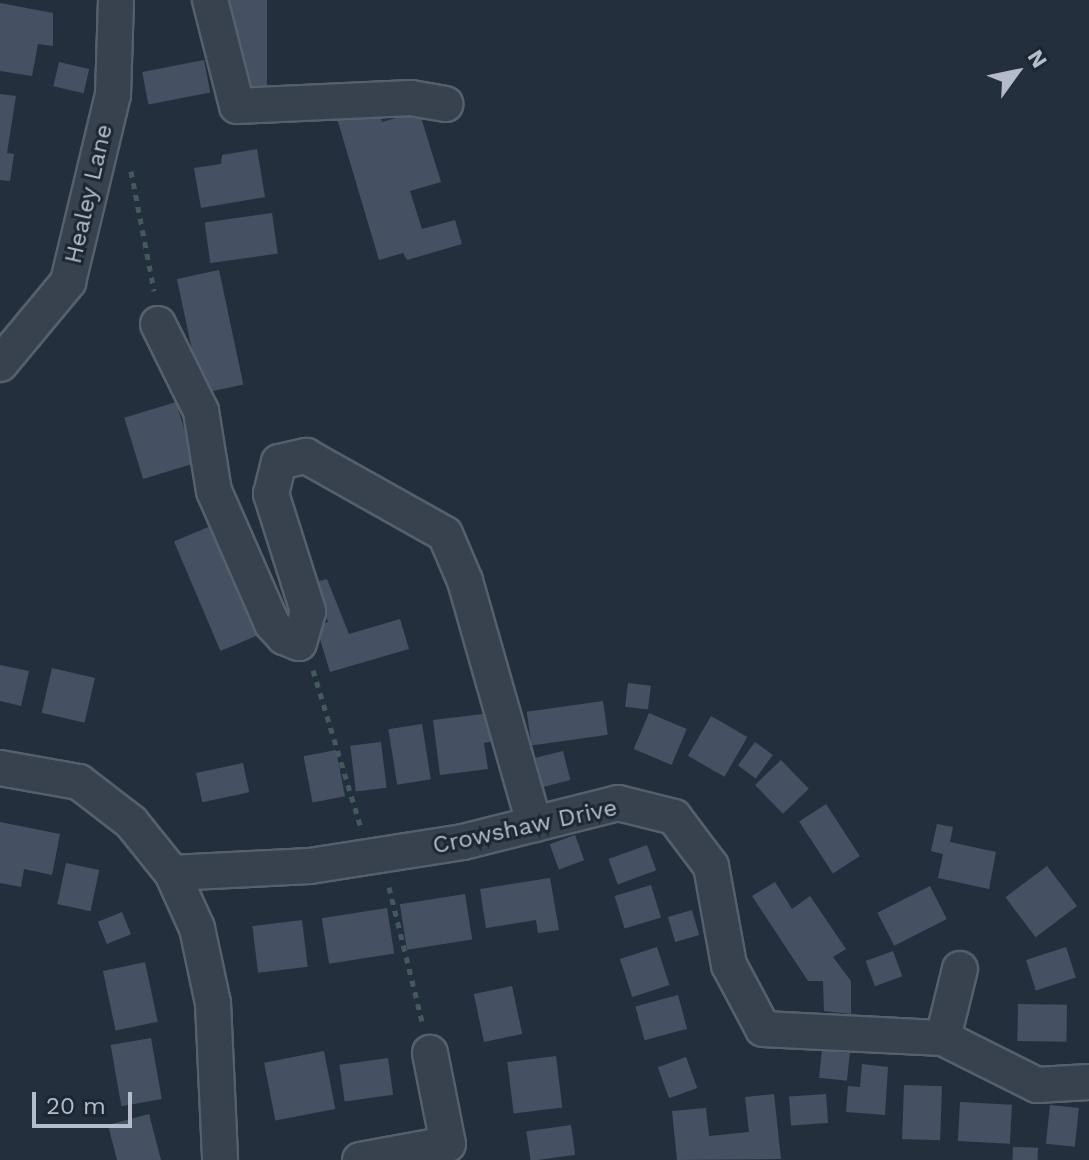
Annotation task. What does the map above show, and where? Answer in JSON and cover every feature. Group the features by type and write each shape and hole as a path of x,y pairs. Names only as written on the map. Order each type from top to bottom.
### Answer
{"street":[{"name":"Healey Lane","path":"0,364 68,282 113,95 116,0"},
{"path":"210,0 237,106 411,98 445,104"},
{"path":"158,324 201,411 214,491 272,624 284,637 299,643 308,611 271,494 279,462 306,456 445,534 465,581 534,824"},
{"path":"0,768 79,782 131,822 172,873 197,928 213,1003 220,1160"},
{"name":"Crowshaw Drive","path":"172,873 310,866 375,856 534,824 618,803 674,817 711,866 729,965 763,1029 943,1038 1037,1085 1089,1082"},
{"path":"943,1038 960,969"},
{"path":"360,1160 448,1144 430,1053"}],"path":[{"path":"129,165 158,324"},
{"path":"323,690 375,856 430,1053"}],"building":[{"path":"224,0 267,0 267,95 224,95"},
{"path":"0,3 53,13 53,46 38,44 32,76 0,71"},
{"path":"204,60 210,92 148,104 142,72"},
{"path":"59,62 89,69 84,93 53,86"},
{"path":"0,94 16,96 7,153 14,154 10,181 0,180"},
{"path":"377,103 382,122 419,111 441,182 410,191 422,229 455,220 462,244 407,260 403,253 379,260 336,115"},
{"path":"257,149 265,197 201,208 194,168 221,164 222,155"},
{"path":"272,213 278,254 210,263 205,222"},
{"path":"219,270 243,384 201,393 177,279"},
{"path":"176,402 195,463 143,479 124,418"},
{"path":"220,522 266,632 220,651 174,542"},
{"path":"327,579 349,634 400,619 409,649 330,672 316,626 328,622 315,582"},
{"path":"0,665 29,671 21,706 0,701"},
{"path":"52,668 95,678 85,723 42,713"},
{"path":"628,683 651,686 648,710 625,707"},
{"path":"603,701 608,735 531,745 527,712"},
{"path":"491,713 495,741 484,743 488,769 440,775 433,720"},
{"path":"649,713 687,729 672,765 634,749"},
{"path":"711,716 747,737 724,777 688,756"},
{"path":"422,724 431,779 397,785 388,729"},
{"path":"381,742 387,788 356,791 350,746"},
{"path":"755,742 773,755 756,778 738,765"},
{"path":"336,750 345,796 313,802 304,756"},
{"path":"563,751 570,780 543,787 536,758"},
{"path":"781,760 809,789 783,814 755,785"},
{"path":"243,763 249,792 202,802 196,773"},
{"path":"826,804 860,856 833,873 799,821"},
{"path":"0,822 60,834 52,875 24,869 21,887 0,883"},
{"path":"937,824 953,827 950,842 996,852 989,889 938,878 943,854 931,851"},
{"path":"575,835 584,860 559,870 550,844"},
{"path":"647,845 656,870 618,884 608,859"},
{"path":"66,863 99,870 91,911 57,904"},
{"path":"1047,866 1077,906 1036,937 1005,897"},
{"path":"550,878 559,930 538,933 536,920 486,928 480,889"},
{"path":"775,882 792,909 810,896 846,949 833,957 851,981 851,1014 824,1011 823,981 808,981 752,896"},
{"path":"651,885 661,918 625,929 615,896"},
{"path":"930,886 947,919 894,946 877,913"},
{"path":"465,894 472,939 407,950 400,904"},
{"path":"387,908 394,953 329,964 322,918"},
{"path":"692,910 699,935 675,942 668,917"},
{"path":"122,912 131,934 107,944 98,922"},
{"path":"302,920 308,967 258,973 252,926"},
{"path":"657,947 669,985 632,997 620,959"},
{"path":"1066,947 1076,977 1036,990 1026,960"},
{"path":"893,951 902,976 875,986 866,961"},
{"path":"145,962 158,1022 116,1031 103,971"},
{"path":"512,986 522,1034 484,1042 474,994"},
{"path":"678,995 687,1029 645,1040 635,1006"},
{"path":"1018,1004 1067,1005 1066,1042 1017,1041"},
{"path":"151,1038 162,1099 121,1106 111,1045"},
{"path":"822,1050 850,1053 847,1081 819,1078"},
{"path":"324,1051 335,1109 275,1121 264,1063"},
{"path":"556,1056 562,1108 514,1114 507,1062"},
{"path":"686,1057 697,1088 669,1098 658,1067"},
{"path":"388,1058 393,1095 345,1101 339,1065"},
{"path":"862,1064 888,1067 885,1115 846,1112 848,1086 860,1087"},
{"path":"904,1085 942,1086 940,1140 902,1139"},
{"path":"774,1094 781,1159 677,1160 672,1111 706,1108 709,1136 749,1132 745,1097"},
{"path":"826,1094 828,1123 791,1126 789,1097"},
{"path":"960,1102 1012,1105 1010,1144 958,1141"},
{"path":"1050,1105 1079,1108 1075,1147 1046,1144"},
{"path":"149,1114 161,1160 117,1160 108,1125"},
{"path":"571,1125 575,1155 530,1160 526,1131"},
{"path":"1013,1147 1038,1148 1038,1160 1013,1160"}]}
